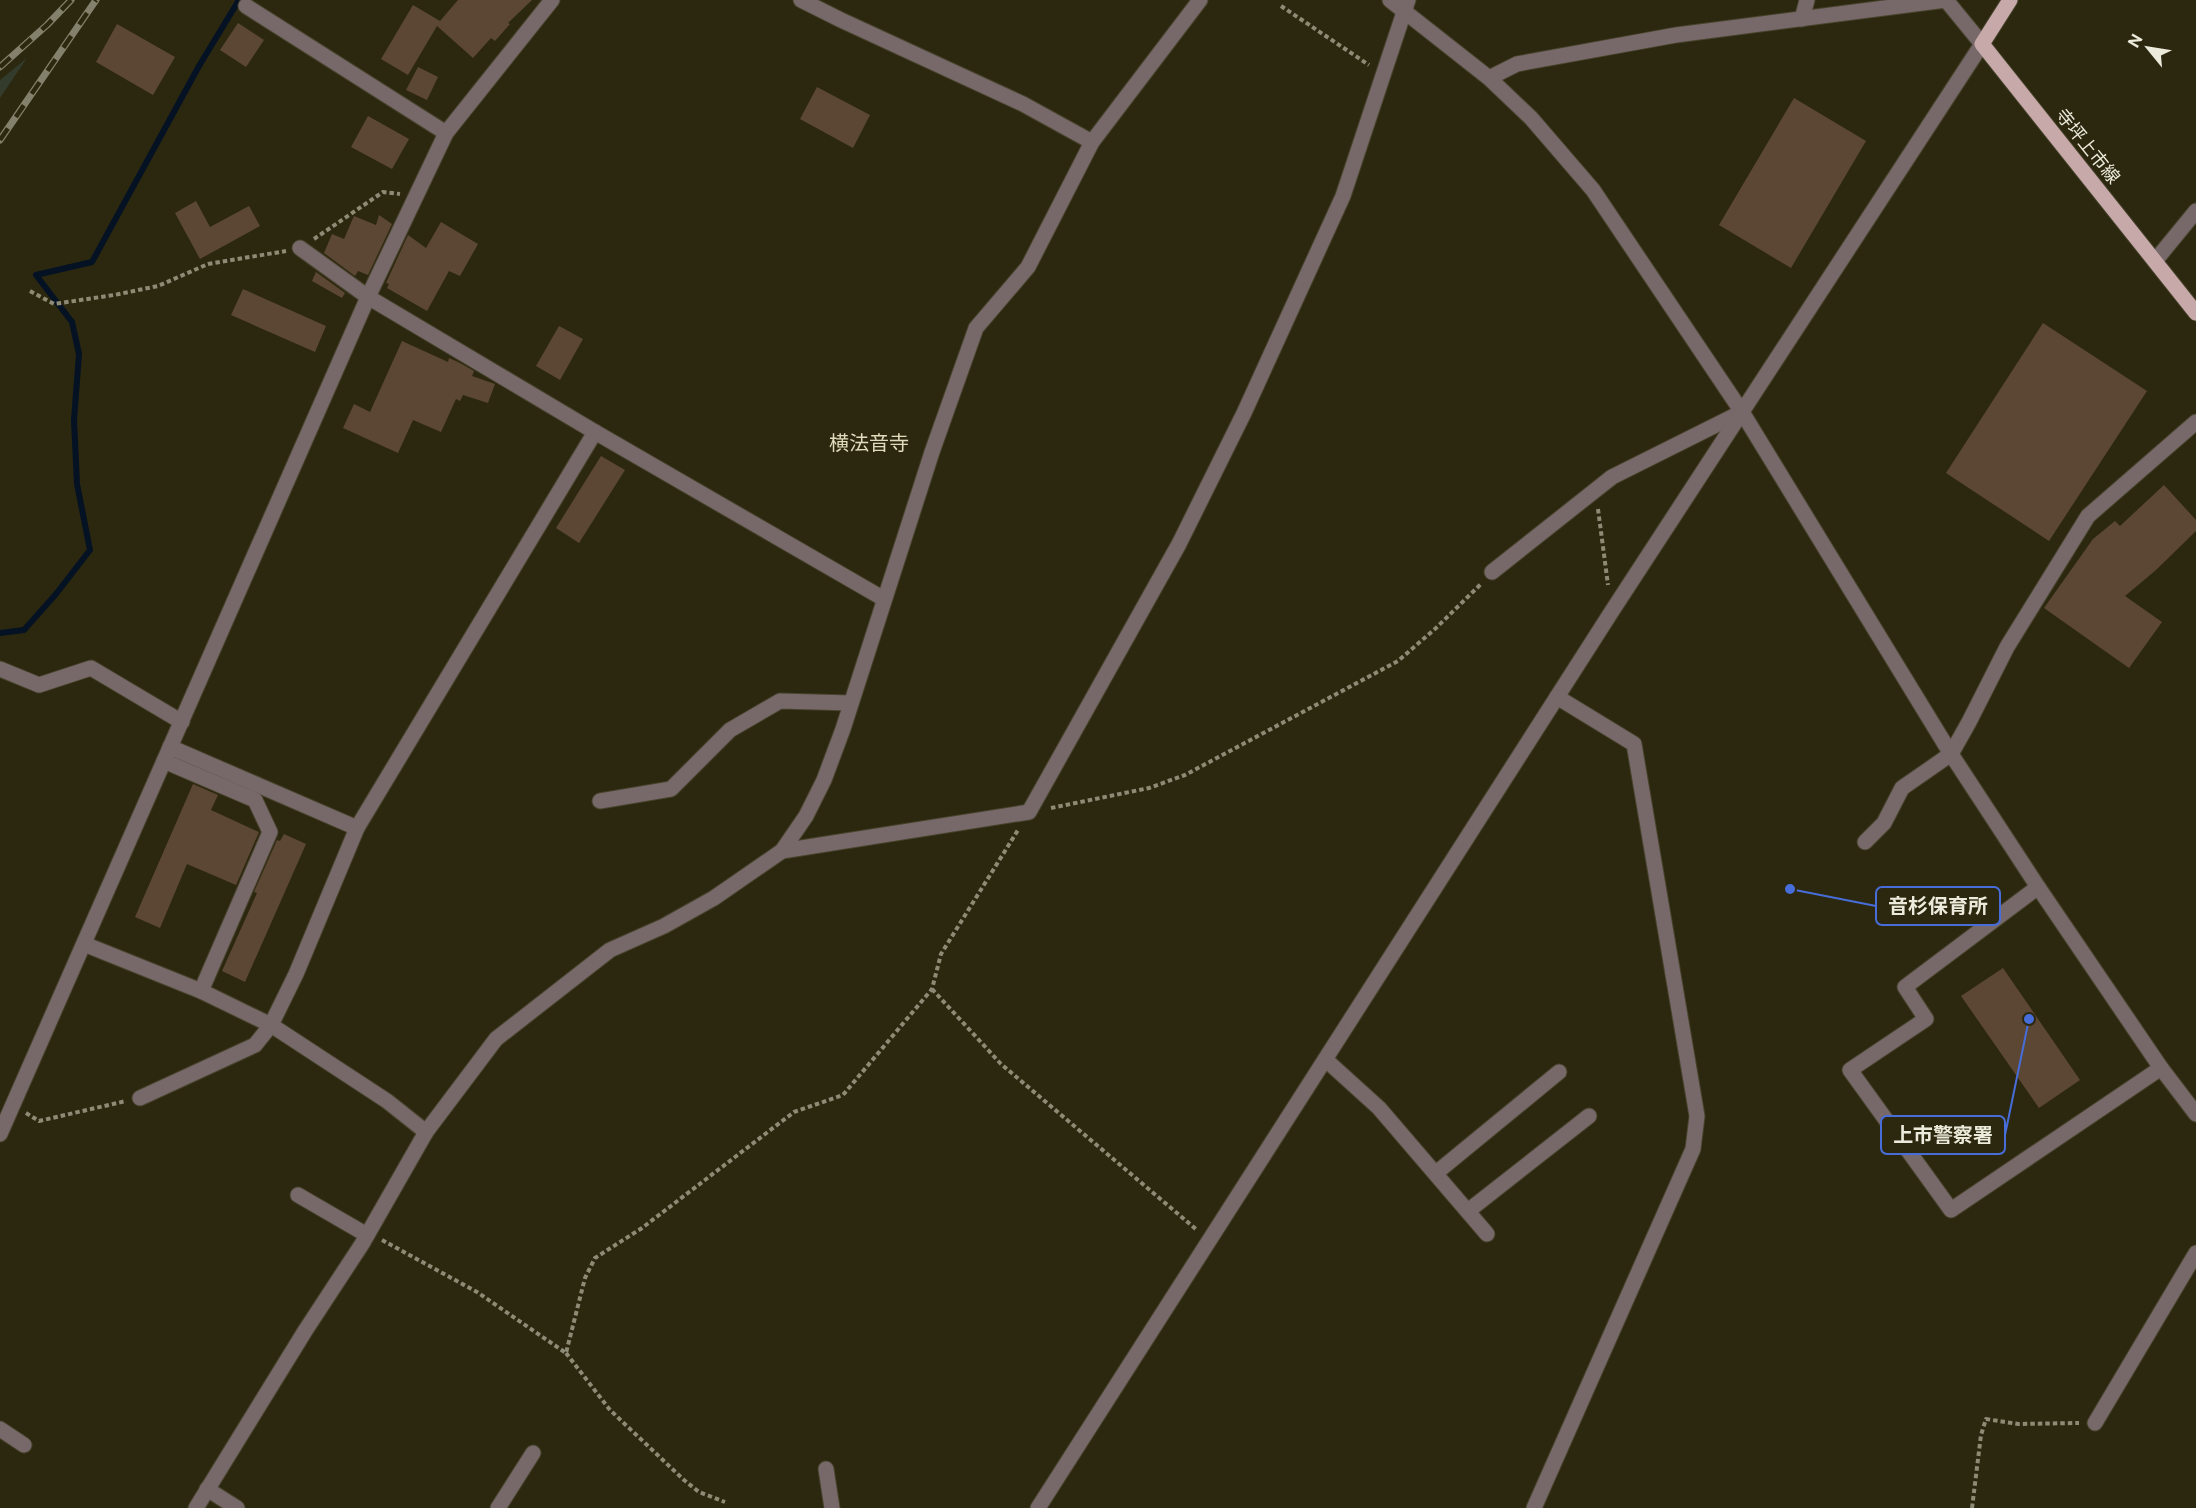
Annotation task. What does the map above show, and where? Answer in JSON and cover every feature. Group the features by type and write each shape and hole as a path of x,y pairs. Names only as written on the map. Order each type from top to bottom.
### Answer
{"main road":[{"path":"1982,44 2010,0"},
{"name":"寺坪上市線","path":"1982,44 2155,261 2194,306"}],"street":[{"path":"0,1134 368,297 416,196 447,133 552,0"},
{"path":"801,0 1023,104 1092,142"},
{"path":"196,1508 367,1235 426,1132 496,1039 610,950 664,926 714,898 782,851 806,816 824,780 851,703 932,452 976,328 1028,267 1092,142 1200,0"},
{"path":"1390,0 1405,5 1489,78 1531,118 1593,190 1742,412 1951,754 2161,1068 2196,1114"},
{"path":"1802,20 1807,0"},
{"path":"1038,1508 1612,611 1982,44 1946,0 1676,35 1517,64 1489,78"},
{"path":"782,851 1029,812 1179,544 1244,413 1343,196 1405,5"},
{"path":"246,6 447,133"},
{"path":"2155,261 2196,211"},
{"path":"300,248 368,297 595,432 884,599"},
{"path":"1492,572 1612,477 1742,412"},
{"path":"1865,842 1884,823 1902,788 1951,754 2007,647 2088,516 2196,422"},
{"path":"140,1098 255,1045 271,1024 296,974 357,828 595,432"},
{"path":"0,669 39,685 91,668 182,722"},
{"path":"1534,1508 1693,1149 1697,1116 1634,744 1557,697"},
{"path":"600,801 671,789 730,730 780,701 851,703"},
{"path":"167,754 357,828"},
{"path":"167,754 255,800 270,832 201,991"},
{"path":"2038,887 1905,987 1926,1019 1850,1070 1951,1210 2161,1068"},
{"path":"84,944 201,991 271,1024 387,1101 426,1132"},
{"path":"1326,1059 1380,1108 1487,1234"},
{"path":"1436,1173 1559,1072"},
{"path":"1468,1211 1589,1116"},
{"path":"298,1195 367,1235"},
{"path":"2095,1423 2196,1253"},
{"path":"0,1429 24,1445"},
{"path":"498,1508 533,1453"},
{"path":"826,1469 832,1508"},
{"path":"207,1489 237,1508"}],"path":[{"path":"1281,6 1382,74"},
{"path":"30,291 54,304 158,286 208,264 300,248 383,192 416,196"},
{"path":"1595,491 1612,611"},
{"path":"566,1353 585,1278 595,1258 642,1228 794,1112 843,1095 932,989 941,954 1029,812 1149,788 1185,775 1398,661 1436,628 1492,572"},
{"path":"932,989 1001,1064 1210,1241"},
{"path":"13,1105 39,1121 140,1098"},
{"path":"367,1235 382,1240 477,1293 566,1353 610,1410 684,1480 699,1492 725,1502"},
{"path":"1972,1508 1981,1435 1986,1419 2018,1424 2095,1423"}],"green space":[{"path":"27,58 0,98 0,80"}],"building":[{"path":"458,0 532,0 508,23 510,24 495,41 491,38 473,58 437,26 408,75 381,59 413,5 440,21"},
{"path":"238,23 264,40 246,67 220,50"},
{"path":"117,24 175,57 153,95 96,62"},
{"path":"418,67 438,77 427,100 406,90"},
{"path":"817,87 870,115 853,148 800,119"},
{"path":"1794,98 1866,141 1791,268 1719,225"},
{"path":"368,116 409,139 392,169 351,147"},
{"path":"196,201 210,227 249,206 260,226 200,259 175,213"},
{"path":"379,215 392,224 368,275 358,271 355,276 324,253 332,234 344,239 354,216 376,225"},
{"path":"441,222 478,244 460,276 449,271 427,311 387,288 389,284 386,283 408,235 426,248"},
{"path":"316,272 345,293 342,298 312,281"},
{"path":"243,289 326,326 315,352 231,315"},
{"path":"2043,323 2147,391 2049,541 1946,473"},
{"path":"559,326 583,339 560,380 536,366"},
{"path":"402,341 448,362 449,358 460,363 474,371 472,376 495,384 488,403 463,395 460,401 456,399 441,432 413,420 398,453 343,428 354,404 370,412"},
{"path":"601,456 625,470 579,543 556,528"},
{"path":"2164,485 2196,520 2196,531 2125,596 2162,622 2129,668 2044,608 2093,539 2115,521 2120,526"},
{"path":"193,784 218,795 211,810 259,832 236,885 187,864 160,928 135,917"},
{"path":"284,834 306,844 245,982 222,971 257,893 254,892 277,840 280,841"},
{"path":"2003,968 2080,1080 2039,1108 1961,996"}],"waterway":[{"path":"0,633 24,630 90,550 77,484 74,420 79,354 72,322 36,275 92,262 199,66 239,0"}],"railway":[{"path":"0,67 71,0"},
{"path":"0,140 96,0"}],"place":[{"name":"音杉保育所","path":"1790,889"},
{"name":"上市警察署","path":"2029,1019"}],"district":[{"name":"横法音寺","path":"869,443"}]}
